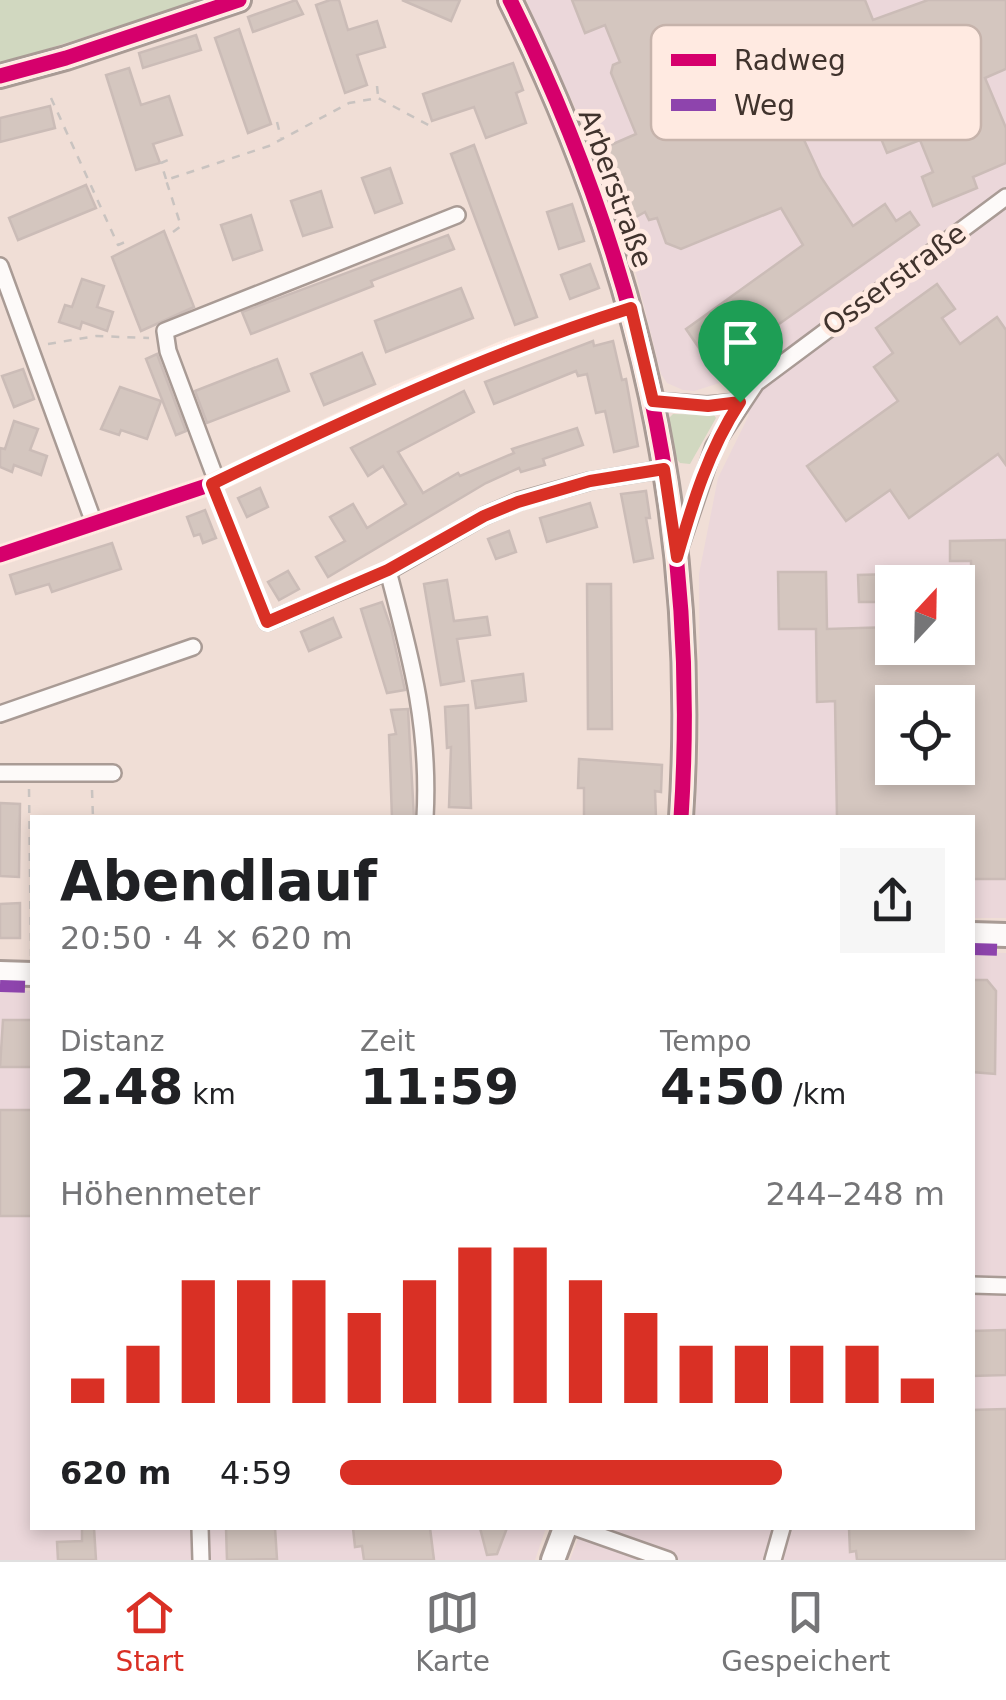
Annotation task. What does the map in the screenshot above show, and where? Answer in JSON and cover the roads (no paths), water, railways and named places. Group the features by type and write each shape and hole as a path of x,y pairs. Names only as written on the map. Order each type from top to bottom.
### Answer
{"street":[{"path":"0,76 239,0"},
{"name":"Arberstraße","path":"510,0 580,153 631,308 653,401 677,557 685,709 681,815"},
{"name":"Osserstraße","path":"677,557 704,470 740,402 776,366 1006,197"},
{"path":"214,483 168,351 165,331 457,215"},
{"path":"0,266 94,523"},
{"path":"0,555 214,483 430,381 512,348 631,308"},
{"path":"653,401 708,406 740,402"},
{"path":"267,622 388,570 484,516 518,502 590,481 664,469"},
{"path":"388,570 420,694 425,737 425,815"},
{"path":"0,714 193,646"},
{"path":"0,773 113,773"},
{"path":"975,934 1006,934"},
{"path":"0,973 30,968"},
{"path":"975,1285 1006,1286"},
{"path":"200,1530 201,1560"},
{"path":"553,1560 565,1530"},
{"path":"582,1530 668,1560"},
{"path":"773,1560 781,1530"}]}
